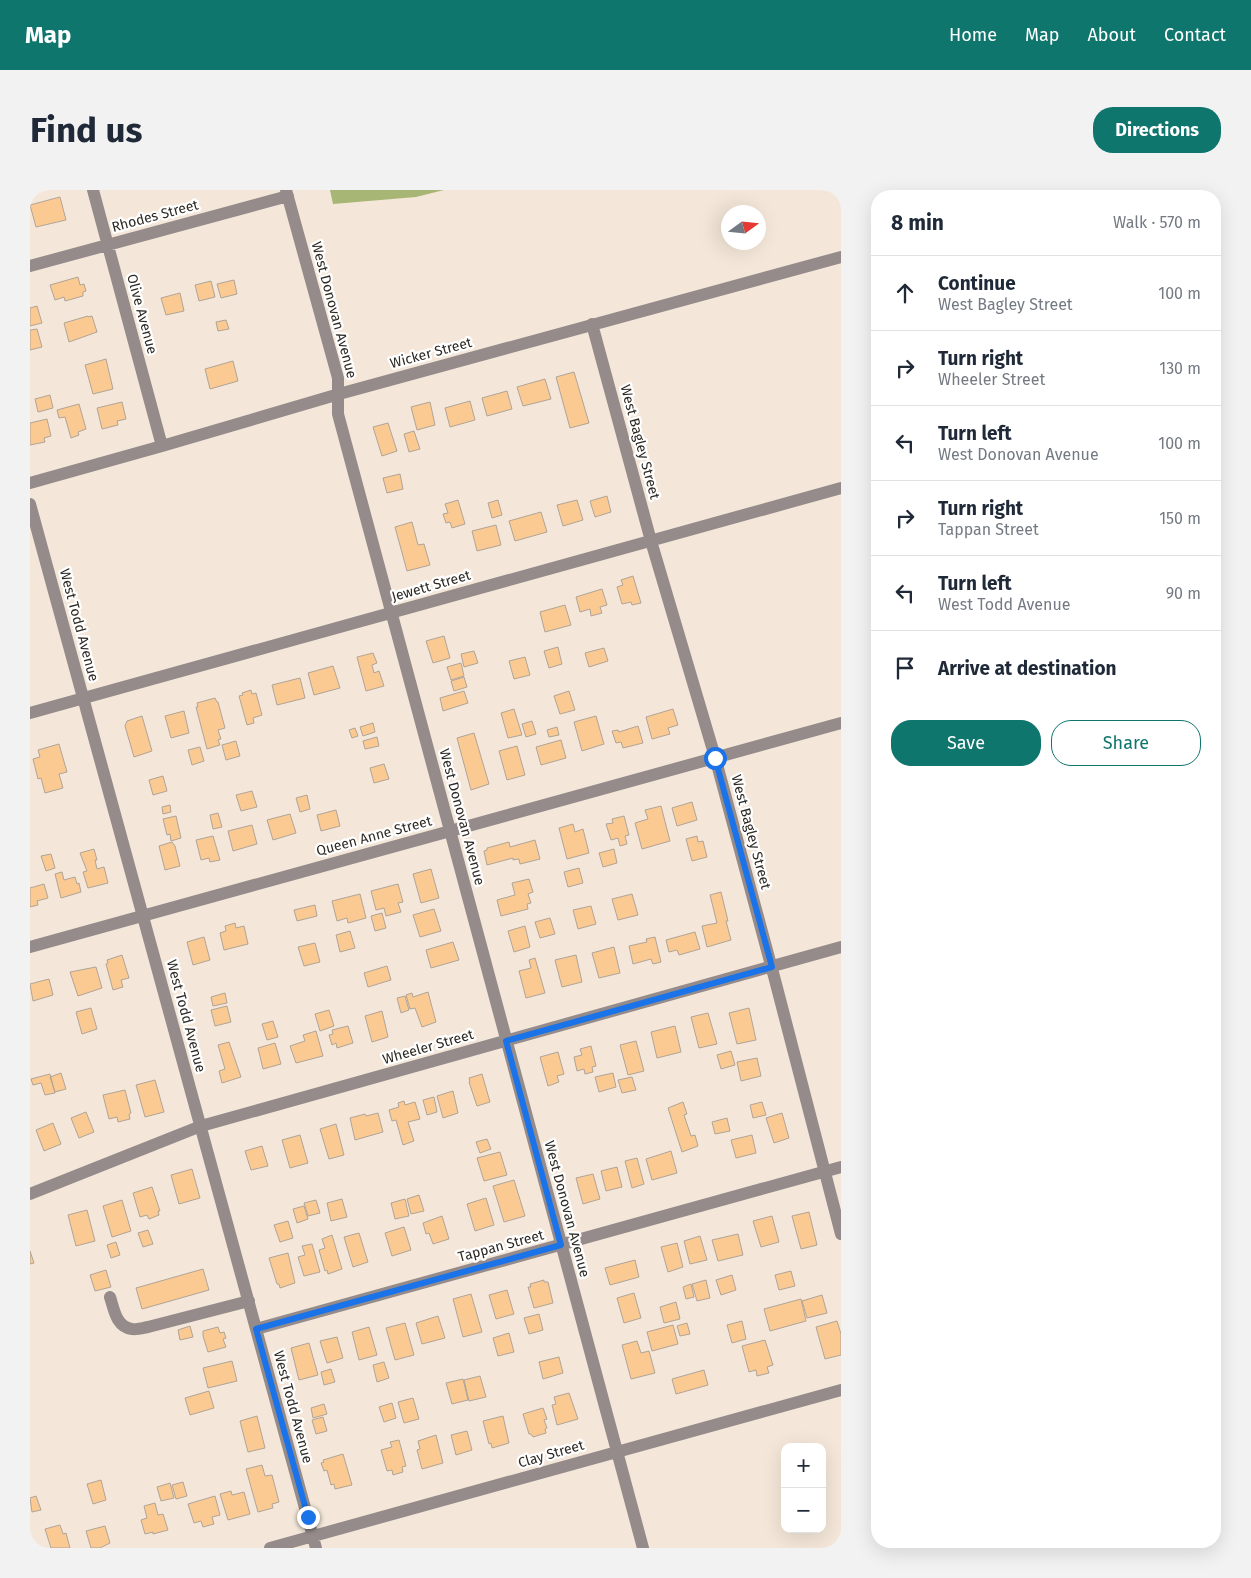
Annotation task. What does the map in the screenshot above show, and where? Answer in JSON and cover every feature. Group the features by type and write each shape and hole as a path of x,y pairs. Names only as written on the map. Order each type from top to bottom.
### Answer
{"street":[{"name":"Olive Avenue","path":"92,190 162,446"},
{"name":"Rhodes Street","path":"30,266 287,193"},
{"name":"West Donovan Avenue","path":"287,193 338,378 338,414 643,1548"},
{"name":"Wicker Street","path":"30,483 339,394 841,257"},
{"name":"West Bagley Street","path":"592,324 651,540 715,758 772,967 841,1234"},
{"name":"Jewett Street","path":"30,713 841,488"},
{"name":"West Todd Avenue","path":"30,504 315,1542"},
{"name":"Queen Anne Street","path":"30,946 841,723"},
{"name":"Wheeler Street","path":"30,1194 201,1126 841,948"},
{"name":"Tappan Street","path":"256,1329 841,1167"},
{"path":"110,1297 116,1319 131,1330 249,1301"},
{"name":"Clay Street","path":"270,1548 315,1542 616,1452 841,1390"}],"green space":[{"path":"330,190 444,190 416,197 333,204"}],"building":[{"path":"60,197 66,220 36,227 30,205"},
{"path":"78,277 80,285 84,284 86,291 83,292 83,296 65,301 64,297 55,300 50,285"},
{"path":"234,280 237,294 221,298 217,284"},
{"path":"211,281 215,297 199,301 195,285"},
{"path":"180,293 184,311 166,315 161,298"},
{"path":"37,306 42,323 30,326 30,308"},
{"path":"92,316 97,332 69,342 64,323"},
{"path":"226,320 229,329 218,331 216,322"},
{"path":"37,329 42,347 30,350 30,330"},
{"path":"106,359 113,389 93,394 85,365"},
{"path":"233,361 238,381 210,389 205,369"},
{"path":"574,372 589,423 570,428 556,377"},
{"path":"545,379 551,399 523,406 517,387"},
{"path":"507,391 512,409 487,416 482,398"},
{"path":"50,395 53,408 38,412 35,399"},
{"path":"470,401 475,420 450,427 445,408"},
{"path":"122,402 126,419 117,421 118,425 102,429 97,408"},
{"path":"430,402 435,425 417,430 411,407"},
{"path":"79,404 86,429 78,432 79,435 71,438 65,417 59,418 57,410"},
{"path":"47,419 51,436 44,438 45,442 30,445 30,423"},
{"path":"388,423 397,451 382,456 373,427"},
{"path":"414,431 420,449 409,452 404,434"},
{"path":"400,474 403,489 387,493 383,478"},
{"path":"607,496 611,512 595,517 590,501"},
{"path":"458,500 465,524 452,528 450,522 446,523 443,514 448,513 445,504"},
{"path":"498,500 502,515 492,518 488,503"},
{"path":"577,500 583,520 563,526 557,505"},
{"path":"541,512 547,532 515,541 509,521"},
{"path":"412,522 418,545 424,544 430,565 407,571 395,527"},
{"path":"496,525 501,545 477,551 472,531"},
{"path":"633,576 641,603 632,605 631,602 622,604 617,587 623,585 621,580"},
{"path":"602,589 607,605 600,607 602,613 591,616 590,609 580,612 576,597"},
{"path":"565,605 571,625 545,632 540,612"},
{"path":"444,636 450,658 433,663 426,641"},
{"path":"558,647 562,664 549,668 544,651"},
{"path":"604,648 608,661 589,667 585,653"},
{"path":"474,651 478,663 464,667 461,654"},
{"path":"373,653 377,663 372,665 374,673 379,671 384,686 366,691 357,657"},
{"path":"525,657 530,675 514,679 509,661"},
{"path":"461,663 464,676 451,680 447,667"},
{"path":"333,666 340,688 314,695 308,673"},
{"path":"464,677 467,687 454,691 451,681"},
{"path":"300,678 305,698 277,705 272,685"},
{"path":"251,690 252,694 256,693 262,715 253,718 254,723 247,725 239,696"},
{"path":"464,691 468,703 443,711 440,698"},
{"path":"569,691 575,710 560,714 554,696"},
{"path":"215,698 218,702 225,728 218,730 221,739 218,740 220,745 207,749 196,707 198,707 197,703"},
{"path":"514,709 522,735 508,738 501,713"},
{"path":"673,709 678,725 668,728 670,734 652,739 646,717"},
{"path":"184,711 189,733 171,738 165,716"},
{"path":"142,716 152,751 134,757 125,726 127,721"},
{"path":"596,716 604,744 582,751 574,722"},
{"path":"532,721 536,734 526,737 522,724"},
{"path":"373,723 375,732 363,736 360,727"},
{"path":"638,726 643,743 623,748 621,742 616,743 612,731 618,730 619,732"},
{"path":"557,727 559,735 549,737 547,730"},
{"path":"355,728 358,736 352,738 349,730"},
{"path":"474,733 489,784 471,790 457,738"},
{"path":"377,737 379,746 365,749 363,741"},
{"path":"561,740 566,758 541,765 536,747"},
{"path":"236,741 240,756 226,760 222,745"},
{"path":"59,744 67,772 59,774 63,788 45,793 41,778 38,779 33,759 40,757 38,750"},
{"path":"517,746 525,775 507,780 499,751"},
{"path":"200,747 204,761 192,765 188,750"},
{"path":"384,764 389,779 374,783 370,768"},
{"path":"163,776 167,791 153,795 149,780"},
{"path":"252,791 257,807 241,811 236,795"},
{"path":"307,795 310,809 300,812 296,798"},
{"path":"692,802 697,820 677,826 672,808"},
{"path":"170,805 171,812 163,814 162,807"},
{"path":"661,806 670,841 642,849 635,823 648,819 645,810"},
{"path":"336,810 340,826 321,831 317,815"},
{"path":"218,813 222,827 213,829 210,815"},
{"path":"290,814 296,833 273,840 267,820"},
{"path":"176,816 181,838 171,841 170,834 167,835 163,819"},
{"path":"624,816 629,835 625,836 627,844 620,846 618,838 611,840 606,824 613,823 612,819"},
{"path":"573,824 575,832 583,829 589,853 567,859 559,828"},
{"path":"252,825 257,844 233,851 228,831"},
{"path":"213,836 220,860 210,862 209,858 201,860 196,840"},
{"path":"697,836 698,842 703,841 707,857 692,861 686,839"},
{"path":"535,840 540,859 520,864 519,859 513,860 513,858 487,865 484,851 487,848 509,842 510,847"},
{"path":"172,842 175,846 180,866 165,870 159,846"},
{"path":"94,849 97,869 104,867 108,883 88,888 83,872 87,871 80,853"},
{"path":"614,849 617,863 603,867 599,853"},
{"path":"51,854 55,868 46,871 41,856"},
{"path":"579,868 583,883 568,887 564,872"},
{"path":"431,869 439,898 421,903 413,874"},
{"path":"62,872 64,880 75,877 81,892 61,898 55,874"},
{"path":"529,879 533,892 528,894 531,903 527,904 528,909 501,916 497,900 515,895 512,883"},
{"path":"44,884 48,898 37,901 38,905 30,907 30,888"},
{"path":"398,884 403,902 398,903 401,912 386,916 384,908 376,910 371,891"},
{"path":"721,892 731,940 707,947 702,926 717,923 710,895"},
{"path":"360,894 366,918 348,923 347,918 337,921 332,901"},
{"path":"632,894 638,915 618,920 612,899"},
{"path":"315,905 317,916 297,921 294,910"},
{"path":"591,906 596,924 578,929 573,910"},
{"path":"434,909 441,931 420,937 413,915"},
{"path":"382,913 386,928 375,931 371,916"},
{"path":"550,918 555,934 540,938 535,922"},
{"path":"235,923 236,928 244,926 248,944 224,950 220,933 226,931 225,926"},
{"path":"525,926 530,947 514,952 508,931"},
{"path":"350,931 355,948 340,952 336,935"},
{"path":"695,932 700,949 679,955 677,950 669,952 666,940"},
{"path":"204,937 210,960 193,965 187,942"},
{"path":"655,937 661,962 653,964 651,959 633,964 629,946 647,942 646,939"},
{"path":"453,942 459,960 431,968 426,950"},
{"path":"315,943 320,962 304,966 298,947"},
{"path":"614,947 620,973 599,978 592,953"},
{"path":"122,955 129,978 121,980 123,987 113,990 106,964 108,963 107,960"},
{"path":"576,955 582,982 562,987 555,960"},
{"path":"535,958 545,993 526,998 519,971 531,968 529,960"},
{"path":"387,966 391,980 368,987 364,973"},
{"path":"96,967 102,988 78,996 70,972"},
{"path":"49,979 53,995 33,1001 30,984"},
{"path":"428,992 436,1022 422,1027 415,1008 410,1009 406,995 412,993 413,997"},
{"path":"225,993 227,1003 213,1006 211,997"},
{"path":"405,996 409,1010 401,1013 397,998"},
{"path":"227,1006 231,1022 215,1026 211,1010"},
{"path":"91,1008 97,1029 82,1034 76,1012"},
{"path":"749,1008 756,1040 737,1044 729,1013"},
{"path":"329,1010 334,1026 320,1031 315,1014"},
{"path":"382,1011 388,1037 372,1042 365,1016"},
{"path":"708,1013 717,1044 699,1048 691,1017"},
{"path":"273,1021 278,1037 267,1040 262,1024"},
{"path":"348,1026 353,1043 337,1048 336,1043 332,1045 329,1035 333,1034 332,1030"},
{"path":"675,1026 681,1052 657,1058 651,1032"},
{"path":"316,1031 323,1056 296,1063 290,1046 305,1041 303,1035"},
{"path":"636,1041 644,1071 628,1075 620,1045"},
{"path":"229,1042 241,1077 222,1083 219,1071 225,1069 218,1045"},
{"path":"275,1043 281,1064 263,1069 258,1048"},
{"path":"591,1046 596,1066 592,1067 593,1072 585,1074 584,1069 577,1071 574,1057 582,1055 580,1049"},
{"path":"731,1051 735,1065 721,1069 717,1055"},
{"path":"558,1052 564,1074 557,1076 559,1082 548,1086 540,1057"},
{"path":"757,1058 761,1076 741,1081 737,1062"},
{"path":"61,1073 66,1089 55,1092 50,1077"},
{"path":"613,1073 616,1087 599,1092 595,1077"},
{"path":"50,1074 55,1093 45,1095 41,1083 33,1085 31,1079"},
{"path":"482,1074 490,1102 477,1106 469,1078"},
{"path":"632,1077 636,1090 622,1093 618,1080"},
{"path":"155,1080 164,1112 145,1117 136,1085"},
{"path":"125,1090 131,1113 129,1114 130,1119 118,1122 117,1117 109,1119 103,1095"},
{"path":"453,1091 458,1113 443,1118 437,1096"},
{"path":"434,1097 437,1112 427,1115 423,1100"},
{"path":"404,1101 405,1105 415,1102 420,1119 408,1122 414,1141 403,1145 396,1120 392,1121 389,1110 399,1107 398,1103"},
{"path":"683,1102 687,1114 684,1115 691,1136 695,1135 698,1146 682,1152 668,1108"},
{"path":"762,1102 766,1115 753,1118 750,1105"},
{"path":"86,1112 94,1132 79,1138 71,1118"},
{"path":"378,1113 383,1132 355,1140 350,1118"},
{"path":"782,1113 789,1138 774,1143 766,1118"},
{"path":"727,1118 730,1131 715,1134 712,1122"},
{"path":"53,1123 61,1144 44,1151 36,1130"},
{"path":"336,1124 344,1155 329,1159 320,1129"},
{"path":"300,1135 308,1163 290,1168 282,1140"},
{"path":"752,1135 756,1153 736,1158 731,1140"},
{"path":"487,1139 491,1149 480,1153 476,1142"},
{"path":"262,1146 268,1166 251,1170 245,1151"},
{"path":"671,1151 677,1173 652,1180 646,1159"},
{"path":"500,1152 507,1175 484,1181 477,1158"},
{"path":"637,1158 644,1184 632,1188 625,1161"},
{"path":"617,1167 622,1187 606,1191 601,1171"},
{"path":"192,1169 200,1198 179,1204 171,1175"},
{"path":"593,1174 600,1199 583,1204 576,1178"},
{"path":"514,1180 525,1216 504,1222 493,1186"},
{"path":"152,1187 160,1211 158,1211 159,1215 149,1219 147,1215 140,1217 133,1193"},
{"path":"419,1195 424,1211 411,1214 407,1199"},
{"path":"486,1198 494,1225 475,1231 467,1204"},
{"path":"342,1199 347,1217 331,1221 327,1203"},
{"path":"405,1199 409,1216 395,1219 391,1203"},
{"path":"122,1200 131,1231 112,1237 103,1206"},
{"path":"316,1200 320,1213 308,1216 304,1203"},
{"path":"304,1206 308,1219 297,1223 293,1209"},
{"path":"87,1210 95,1241 76,1246 68,1215"},
{"path":"809,1212 817,1245 801,1249 792,1216"},
{"path":"442,1216 449,1239 433,1244 429,1233 426,1234 423,1223"},
{"path":"772,1216 779,1242 761,1247 753,1221"},
{"path":"288,1221 293,1238 280,1242 274,1225"},
{"path":"404,1227 411,1250 392,1256 385,1233"},
{"path":"148,1230 153,1244 143,1247 138,1233"},
{"path":"359,1233 368,1262 353,1267 344,1237"},
{"path":"738,1234 743,1255 718,1261 712,1240"},
{"path":"332,1235 342,1269 328,1274 327,1270 325,1271 319,1250 325,1248 322,1239"},
{"path":"700,1236 707,1260 690,1264 684,1241"},
{"path":"116,1242 120,1255 111,1258 107,1245"},
{"path":"677,1243 683,1267 668,1272 661,1247"},
{"path":"312,1244 320,1272 304,1276 298,1257 305,1255 302,1246"},
{"path":"30,1251 34,1263 30,1264"},
{"path":"288,1253 295,1283 280,1288 269,1258"},
{"path":"635,1260 639,1277 610,1285 605,1268"},
{"path":"203,1269 209,1290 142,1309 136,1288"},
{"path":"106,1270 111,1287 95,1291 90,1275"},
{"path":"791,1271 795,1286 779,1290 775,1275"},
{"path":"732,1275 736,1290 721,1295 716,1280"},
{"path":"544,1280 544,1282 548,1282 553,1303 534,1308 528,1287 531,1287 530,1284"},
{"path":"706,1280 710,1298 697,1301 692,1284"},
{"path":"691,1284 694,1297 686,1299 683,1287"},
{"path":"507,1290 514,1314 496,1319 489,1295"},
{"path":"634,1293 641,1318 624,1323 617,1298"},
{"path":"471,1294 482,1332 463,1337 453,1299"},
{"path":"822,1295 827,1313 807,1318 802,1301"},
{"path":"801,1299 806,1321 770,1331 764,1309"},
{"path":"676,1302 680,1319 664,1323 660,1307"},
{"path":"539,1314 543,1330 529,1334 524,1318"},
{"path":"438,1316 445,1338 422,1344 416,1323"},
{"path":"742,1321 746,1339 732,1343 727,1325"},
{"path":"837,1321 841,1334 841,1355 825,1359 816,1327"},
{"path":"405,1323 414,1355 395,1360 386,1328"},
{"path":"687,1323 690,1334 680,1336 677,1326"},
{"path":"673,1325 678,1344 652,1351 647,1332"},
{"path":"190,1326 193,1337 180,1340 178,1330"},
{"path":"218,1327 220,1333 224,1332 226,1338 223,1339 226,1347 208,1352 203,1331"},
{"path":"369,1327 377,1355 359,1360 352,1332"},
{"path":"509,1333 514,1352 498,1356 493,1338"},
{"path":"337,1337 343,1358 327,1363 320,1341"},
{"path":"765,1340 773,1365 767,1367 769,1373 757,1376 756,1370 749,1372 742,1346"},
{"path":"637,1341 641,1353 649,1351 655,1373 631,1379 622,1345"},
{"path":"309,1343 318,1375 299,1380 291,1348"},
{"path":"559,1357 563,1373 543,1379 539,1362"},
{"path":"232,1361 237,1381 208,1388 203,1368"},
{"path":"384,1362 389,1378 377,1382 373,1365"},
{"path":"331,1369 335,1382 324,1385 321,1372"},
{"path":"704,1370 708,1385 676,1394 672,1379"},
{"path":"480,1376 486,1397 469,1401 464,1380"},
{"path":"463,1379 468,1400 452,1404 446,1383"},
{"path":"209,1391 214,1408 190,1415 185,1398"},
{"path":"569,1393 578,1419 557,1425 552,1405 556,1404 554,1397"},
{"path":"413,1398 419,1419 404,1423 398,1402"},
{"path":"392,1403 396,1418 384,1422 379,1407"},
{"path":"324,1404 327,1414 313,1418 311,1408"},
{"path":"543,1408 547,1419 544,1420 547,1428 545,1429 546,1433 533,1437 529,1434 523,1414"},
{"path":"257,1416 265,1448 248,1452 240,1421"},
{"path":"503,1416 509,1443 492,1448 491,1443 489,1444 483,1421"},
{"path":"323,1417 327,1431 316,1434 312,1420"},
{"path":"467,1431 472,1450 456,1455 451,1435"},
{"path":"436,1435 443,1463 422,1469 417,1450 420,1449 418,1441"},
{"path":"399,1440 406,1466 402,1467 403,1472 393,1475 392,1470 387,1471 381,1450 392,1447 390,1442"},
{"path":"343,1454 352,1485 335,1489 334,1484 331,1485 327,1470 324,1471 321,1463 324,1462 323,1460"},
{"path":"262,1465 265,1476 272,1475 279,1502 272,1504 273,1508 258,1512 246,1469"},
{"path":"101,1480 106,1500 93,1504 87,1484"},
{"path":"183,1482 187,1496 176,1499 172,1485"},
{"path":"170,1483 174,1498 161,1501 157,1487"},
{"path":"231,1491 232,1495 244,1492 250,1514 228,1520 220,1494"},
{"path":"36,1496 41,1510 32,1512 30,1498"},
{"path":"215,1496 220,1515 212,1517 214,1524 203,1527 201,1521 194,1523 188,1504"},
{"path":"155,1503 158,1515 163,1514 168,1530 145,1534 141,1520 147,1518 144,1506"},
{"path":"60,1525 63,1534 66,1533 70,1548 51,1548 45,1529"},
{"path":"105,1526 110,1543 100,1548 91,1548 86,1531"}],"route":[{"path":"308,1517 256,1329 561,1245 506,1041 772,967 715,758"}]}
